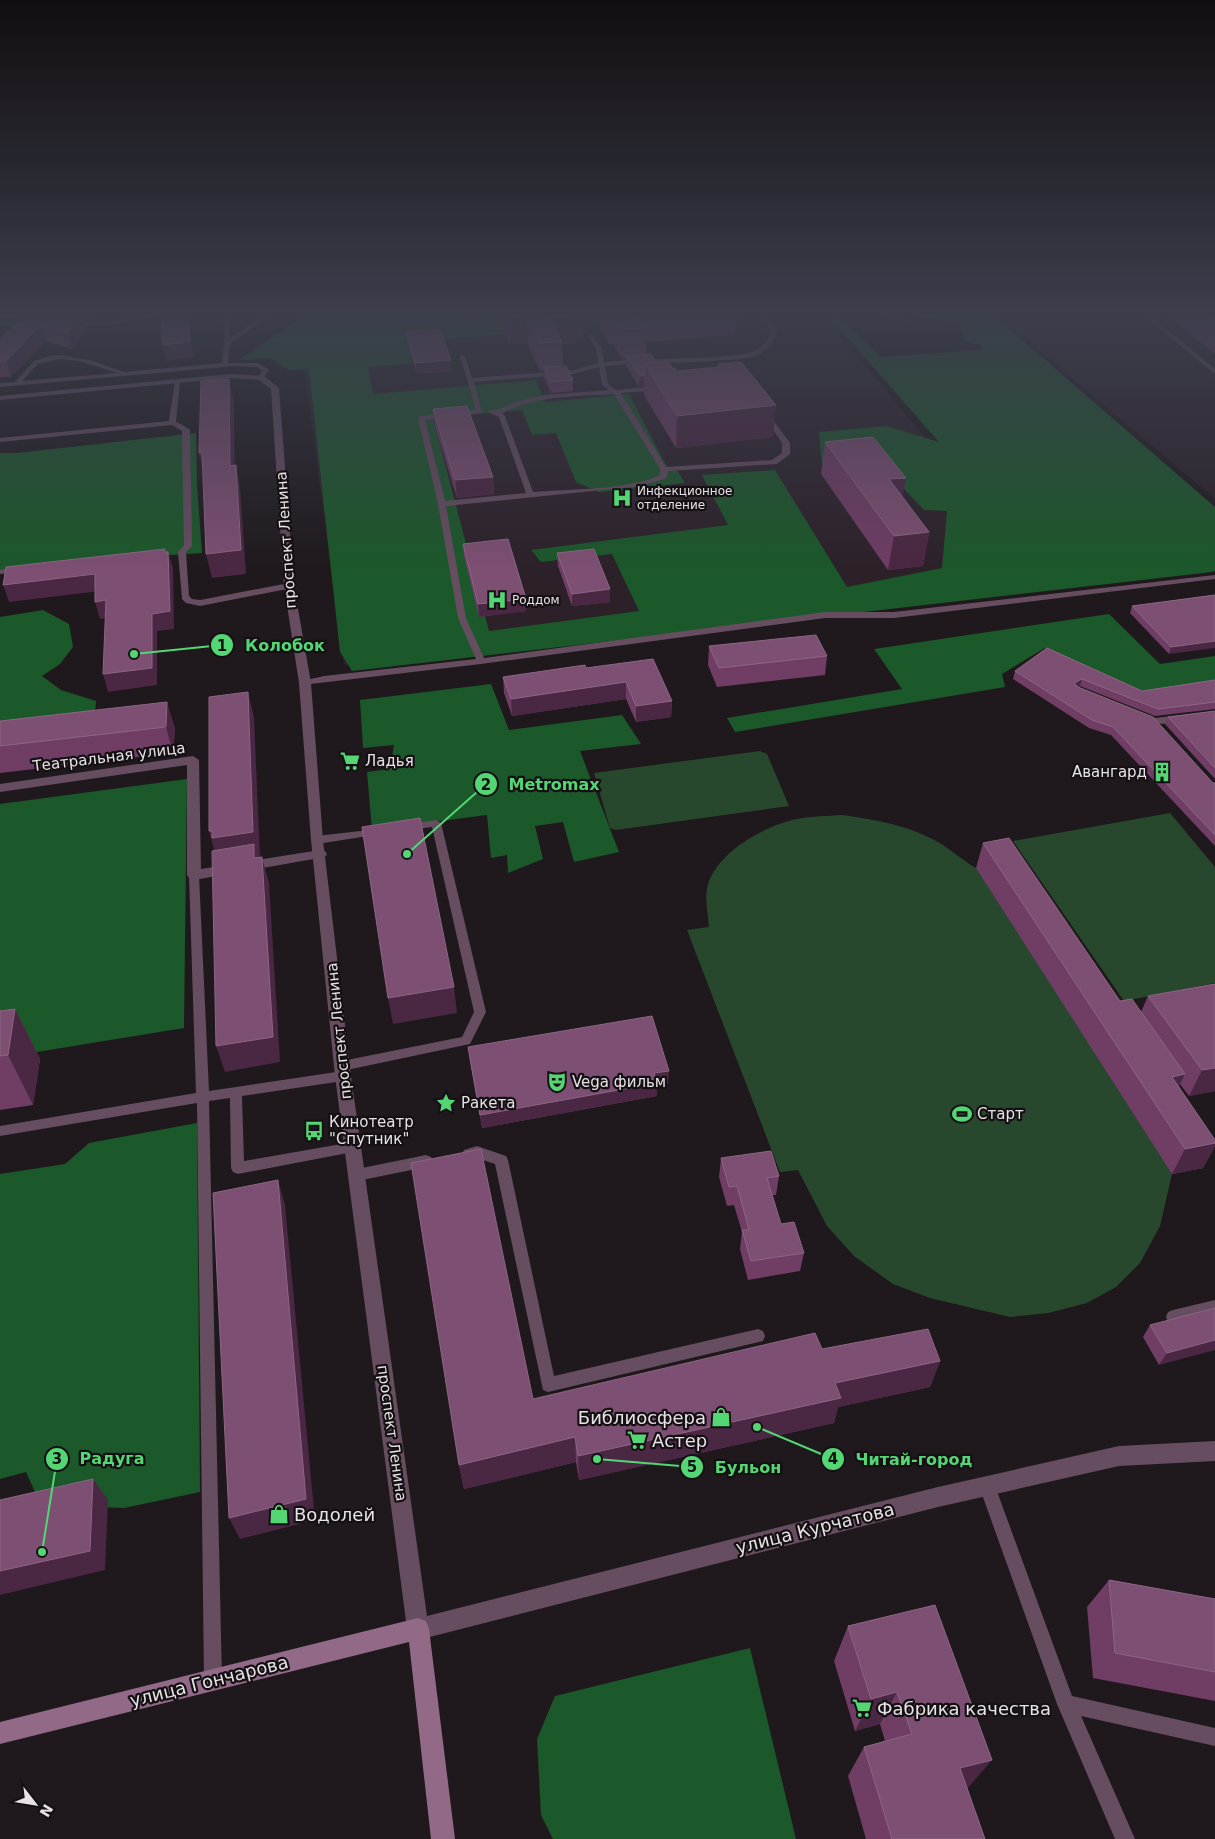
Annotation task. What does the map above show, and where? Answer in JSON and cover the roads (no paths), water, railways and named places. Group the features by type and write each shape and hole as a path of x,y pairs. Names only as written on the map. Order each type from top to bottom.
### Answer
{"main road":[{"name":"улица Гончарова","path":"0,1733 418,1628"},
{"name":"проспект Ленина","path":"418,1628 444,1839"}],"street":[{"name":"проспект Ленина","path":"276,399 289,586 305,684 318,847 342,1071 418,1628"},
{"name":"Театральная улица","path":"0,788 193,760 194,874"},
{"path":"194,874 318,847"},
{"name":"улица Курчатова","path":"418,1628 986,1486 1119,1456 1215,1451"}],"lane":[{"path":"172,423 175,399"},
{"path":"475,399 480,412"},
{"path":"481,661 462,618 442,504 421,418 480,412 498,413 512,405 534,399"},
{"path":"442,504 632,485 658,480 664,476 664,469 621,399"},
{"path":"664,469 774,462 786,454 786,444 758,403"},
{"path":"498,413 502,416 530,495"},
{"path":"0,440 172,423 179,424 186,430 188,546 182,552 173,553"},
{"path":"182,552 185,597 190,601 200,604 289,586"},
{"path":"0,572 29,569"},
{"path":"305,684 324,679 481,661 825,615 894,615 1215,577"},
{"path":"1138,714 1158,725 1189,716"},
{"path":"0,1131 236,1092 342,1071 466,1041 480,1012 436,823 394,829 318,847"},
{"path":"194,874 203,1097 213,1680"},
{"path":"236,1092 238,1168 352,1147"},
{"path":"457,1156 476,1152 501,1160 548,1385 758,1336"},
{"path":"357,1175 437,1159"},
{"path":"1173,1317 1215,1307"},
{"path":"986,1486 1066,1704 1126,1839"},
{"path":"1066,1704 1215,1737"}],"place":[{"name":"Инфекционное отделение","path":"622,498"},
{"name":"Роддом","path":"497,600"},
{"name":"Колобок","path":"134,654"},
{"name":"Ладья","path":"350,761"},
{"name":"Авангард","path":"1162,772"},
{"name":"Metromax","path":"407,854"},
{"name":"Vega фильм","path":"557,1082"},
{"name":"Ракета","path":"446,1103"},
{"name":"Старт","path":"962,1114"},
{"name":"Кинотеатр \"Спутник\"","path":"314,1131"},
{"name":"Библиосфера","path":"721,1417"},
{"name":"Читай-город","path":"757,1427"},
{"name":"Астер","path":"637,1440"},
{"name":"Бульон","path":"597,1459"},
{"name":"Водолей","path":"279,1514"},
{"name":"Радуга","path":"42,1552"},
{"name":"Фабрика качества","path":"862,1708"}]}
